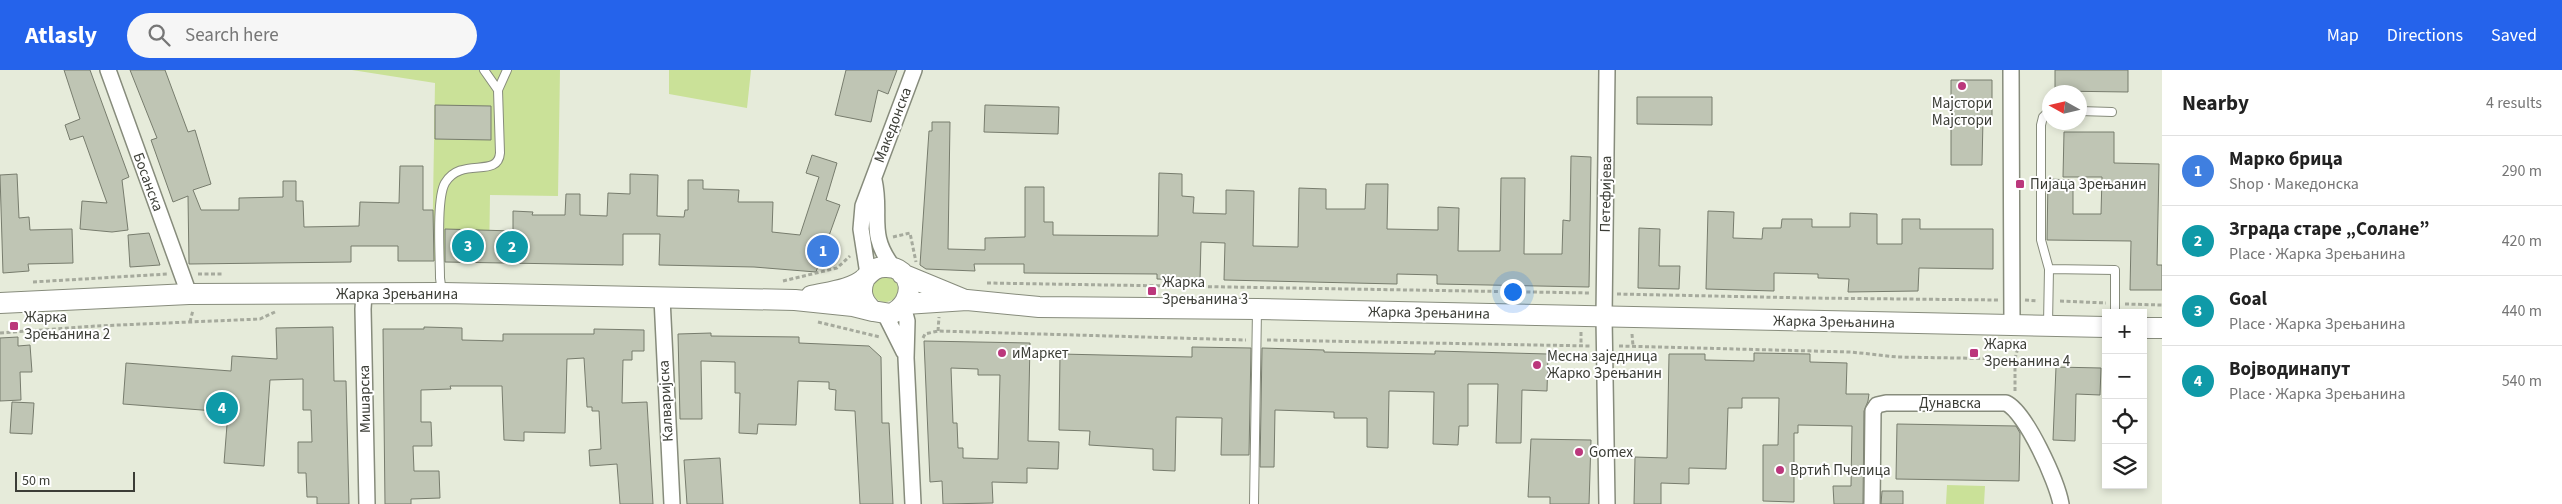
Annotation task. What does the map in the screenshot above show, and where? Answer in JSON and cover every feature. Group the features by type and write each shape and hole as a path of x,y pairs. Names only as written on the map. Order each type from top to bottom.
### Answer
{"main road":[{"name":"Жарка Зрењанина","path":"795,300 852,286 880,267 904,271 967,300"},
{"path":"904,271 909,285 904,305"},
{"path":"866,276 862,285 863,300 879,313"},
{"name":"Жарка Зрењанина","path":"0,303 189,294 442,293 795,300 853,306 891,314 904,305 967,300 1039,307 1257,309 2102,327"},
{"path":"2147,328 2162,328"}],"street":[{"name":"Босанска","path":"108,70 189,294"},
{"name":"Македонска","path":"866,276 863,243 863,206 914,70"},
{"name":"Петефијева","path":"1607,70 1604,293 1607,504"},
{"path":"2011,70 2017,325"},
{"name":"Македонска","path":"874,180 877,193 875,216 878,240 886,258 904,271"},
{"name":"Мишарска","path":"364,294 362,309 367,504"},
{"name":"Калваријска","path":"662,298 672,504"},
{"path":"904,305 907,321 906,358 913,504"},
{"path":"879,313 906,358"},
{"name":"Дунавска","path":"1872,504 1873,411 1877,405 1886,402 2006,403 2015,407"},
{"path":"2015,407 2023,417 2053,480 2061,504"}],"lane":[{"path":"484,70 498,90"},
{"path":"442,293 440,278 442,190 450,176 457,170 467,167 492,166 498,162 500,153 498,90 507,70"},
{"path":"2087,111 2112,112"},
{"path":"2042,120 2041,240 2049,269 2048,326"},
{"path":"2049,269 2115,270 2115,309"},
{"path":"1254,504 1257,309"}],"path":[{"path":"878,240 910,233 904,271"},
{"path":"774,280 783,280 837,268 863,243"},
{"path":"29,282 181,274 230,274"},
{"path":"982,282 1808,298 2017,300 2162,305"},
{"path":"2015,407 2017,300"},
{"path":"0,333 96,326 260,319 273,312 283,312"},
{"path":"808,320 879,336 891,350 906,358 915,353 924,334 938,331 1257,340 1851,352 1897,357 2016,359"}],"green space":[{"path":"352,70 560,70 558,196 490,195 489,262 432,261 435,83"},
{"path":"669,70 751,70 747,108 669,94"},
{"path":"885,276 894,280 898,289 894,298 885,302 876,298 872,289 876,280"},
{"path":"1947,485 1985,486 1984,504 1946,504"}],"building":[{"path":"64,70 90,70 129,177 122,180 128,230 112,232 80,229 82,201 107,203 83,136 70,140 65,125 80,119"},
{"path":"130,70 165,70 188,132 195,130 211,184 193,190 201,210 239,210 239,198 283,197 283,181 296,181 296,201 303,201 304,227 359,226 360,202 399,203 400,166 423,166 423,210 433,210 434,261 398,261 398,246 351,246 351,262 189,264 188,196 173,202 151,140 157,138"},
{"path":"846,70 897,70 888,94 878,90 871,122 835,115"},
{"path":"2055,70 2128,70 2128,92 2087,91 2087,85 2055,85"},
{"path":"1951,80 1992,80 1992,119 1983,119 1982,165 1951,165"},
{"path":"1637,97 1712,97 1712,125 1637,124"},
{"path":"435,105 491,106 491,140 435,139"},
{"path":"985,105 1059,107 1058,134 984,132"},
{"path":"932,122 950,122 948,249 985,250 985,238 1025,237 1025,187 1044,187 1044,222 1053,222 1053,235 1158,236 1159,173 1182,174 1182,196 1194,197 1193,213 1226,214 1226,190 1254,191 1253,246 1298,247 1299,188 1326,189 1326,209 1365,209 1366,184 1388,184 1387,229 1438,230 1438,207 1459,208 1458,251 1500,251 1501,178 1525,178 1524,254 1562,254 1563,220 1570,221 1571,156 1591,157 1589,287 1437,284 1437,275 1397,274 1397,284 1224,280 1225,243 1201,242 1200,280 1157,279 1157,274 1024,273 1024,264 974,264 975,271 926,269 920,265 929,131 932,131"},
{"path":"2064,132 2114,132 2114,163 2159,164 2157,265 2162,265 2162,290 2130,290 2131,241 2047,240 2048,179 2073,180 2073,214 2101,214 2102,177 2063,177"},
{"path":"812,155 837,163 826,200 840,205 816,272 754,267 659,265 660,234 623,234 623,265 445,262 445,229 513,231 513,211 533,212 532,215 565,215 566,194 580,194 580,215 607,216 608,193 630,194 630,174 658,175 657,216 684,217 685,210 688,210 688,180 703,180 703,189 739,190 738,202 773,202 772,232 800,235 819,177 806,173"},
{"path":"17,174 19,218 29,217 30,230 72,229 73,263 28,264 29,271 3,273 0,175"},
{"path":"1708,211 1734,212 1733,238 1762,239 1763,228 1781,228 1782,219 1812,219 1812,227 1850,227 1850,213 1877,214 1877,244 1902,244 1902,219 1920,219 1920,229 1993,229 1993,269 1919,268 1918,291 1848,292 1849,279 1818,278 1818,274 1774,273 1774,291 1706,289"},
{"path":"1639,228 1660,229 1659,266 1680,266 1679,289 1638,288"},
{"path":"149,233 160,265 130,267 128,235"},
{"path":"333,327 334,381 346,381 349,504 317,504 317,497 307,497 306,473 298,473 298,442 312,442 311,410 303,410 303,379 270,380 264,466 224,463 228,412 123,404 126,363 231,371 232,356 277,359 276,328"},
{"path":"424,327 462,328 462,340 503,341 503,334 594,334 594,329 644,330 644,351 632,351 632,360 623,360 622,403 647,402 653,504 620,504 617,464 590,466 589,450 601,449 599,411 592,411 592,407 587,407 584,358 567,359 565,433 524,432 524,441 504,440 502,386 450,386 451,389 421,390 421,422 431,422 432,446 413,446 414,471 439,471 440,498 411,499 411,504 385,504 383,329 424,329"},
{"path":"711,333 711,336 799,337 799,343 869,346 881,357 882,423 889,423 893,504 860,504 855,411 835,410 836,390 829,389 829,382 798,381 796,425 758,424 757,434 739,433 740,393 735,393 735,362 701,361 702,419 680,419 678,334"},
{"path":"18,337 18,346 30,345 32,372 20,372 21,400 0,401 0,338"},
{"path":"924,341 1030,343 1028,441 1059,442 1058,469 1027,468 1027,483 992,482 993,503 943,504 942,481 930,482","holes":["951,368 978,369 978,375 1000,375 998,459 963,458 963,448 958,448 957,423 953,423"]},
{"path":"1192,347 1251,348 1249,455 1221,455 1222,418 1176,417 1175,471 1153,470 1153,449 1089,445 1090,431 1059,430 1060,354 1192,357"},
{"path":"1262,348 1324,350 1324,352 1435,354 1435,351 1548,354 1547,391 1522,390 1521,443 1496,443 1498,384 1468,384 1468,426 1459,426 1458,445 1433,444 1434,392 1389,391 1388,448 1367,447 1367,418 1334,418 1334,412 1275,410 1274,467 1260,467"},
{"path":"1754,353 1810,354 1810,362 1847,363 1846,394 1869,394 1864,411 1863,504 1834,504 1833,486 1851,486 1852,426 1798,425 1798,433 1794,433 1794,502 1763,501 1763,445 1778,445 1779,398 1742,398 1742,408 1728,408 1726,469 1689,468 1689,484 1661,483 1661,504 1634,504 1635,457 1667,458 1669,354 1705,354 1705,360 1754,361"},
{"path":"2056,367 2101,368 2100,395 2076,394 2075,441 2053,440"},
{"path":"12,402 34,403 32,434 10,433"},
{"path":"1897,424 2016,426 2020,433 2019,481 1896,479"},
{"path":"1531,439 1591,440 1589,504 1550,504 1550,497 1528,497"},
{"path":"720,458 723,504 687,504 684,460"},
{"path":"1882,491 1903,491 1903,504 1881,504"}],"place":[{"name":"Мајстори Мајстори","path":"1962,86"},
{"name":"Пијаца Зрењанин","path":"2020,184"},
{"name":"Goal","path":"468,246"},
{"name":"Зграда старе „Солане”","path":"512,247"},
{"name":"Марко брица","path":"823,251"},
{"name":"Жарка Зрењанина 3","path":"1152,291"},
{"name":"Жарка Зрењанина 2","path":"14,326"},
{"name":"иМаркет","path":"1002,353"},
{"name":"Жарка Зрењанина 4","path":"1974,353"},
{"name":"Месна заједница Жарко Зрењанин","path":"1537,365"},
{"name":"Војводинапут","path":"222,408"},
{"name":"Gomex","path":"1579,452"},
{"name":"Вртић Пчелица","path":"1780,470"}]}
